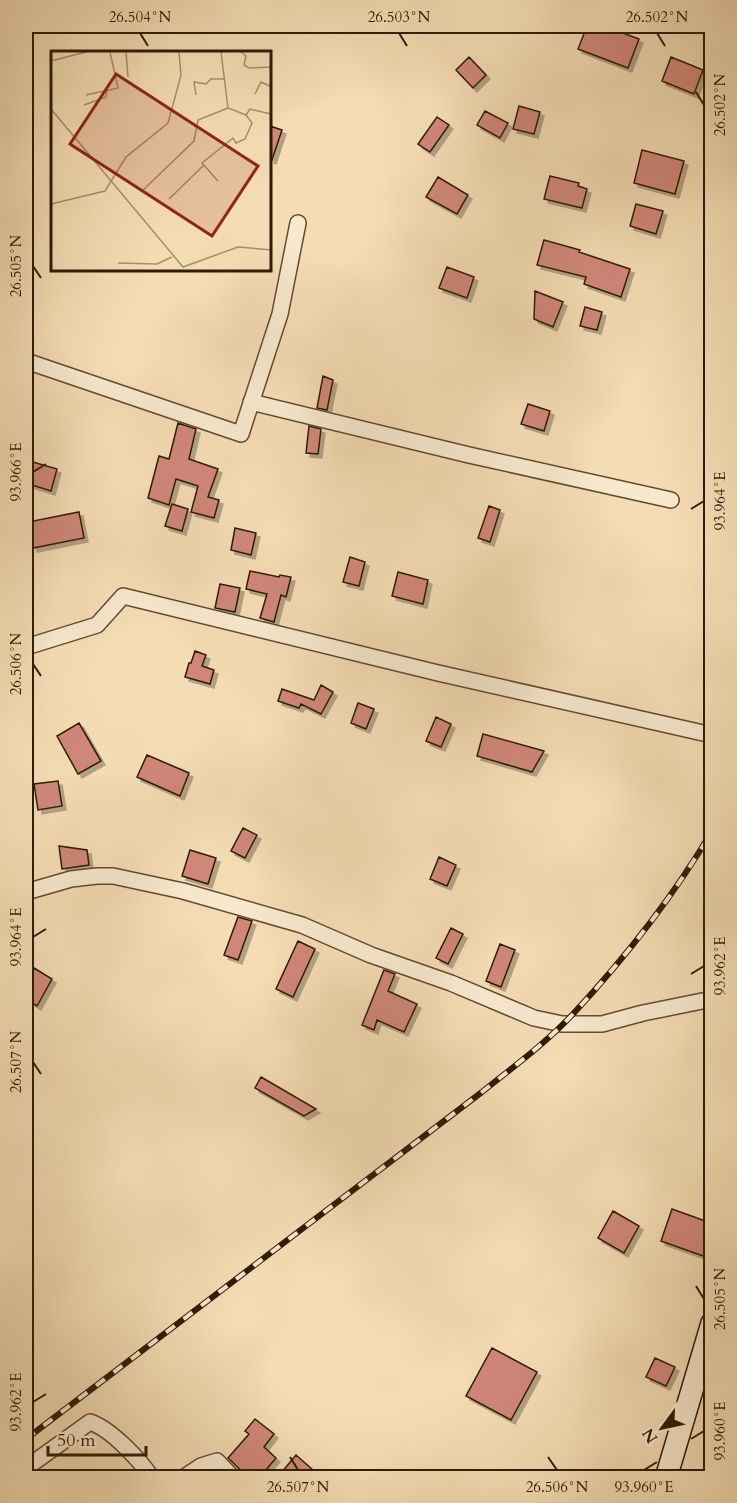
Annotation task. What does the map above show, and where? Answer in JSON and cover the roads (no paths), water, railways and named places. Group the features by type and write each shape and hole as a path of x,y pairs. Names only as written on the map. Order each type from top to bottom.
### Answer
{"main road":[{"path":"666,1478 711,1323"}],"street":[{"path":"26,361 241,434 280,314 298,223"},
{"path":"251,402 469,455 671,500"},
{"path":"26,647 97,625 123,596 438,673 711,735"},
{"path":"26,892 70,879 98,876 113,876 183,891 302,925 372,955 452,982 534,1018 562,1024 602,1024 711,999"},
{"path":"26,1468 90,1422 100,1425 143,1466 152,1478"},
{"path":"183,1478 201,1466 217,1461 233,1478"}],"railway":[{"path":"26,1439 482,1092 552,1035 630,949 681,880 712,831"}]}
